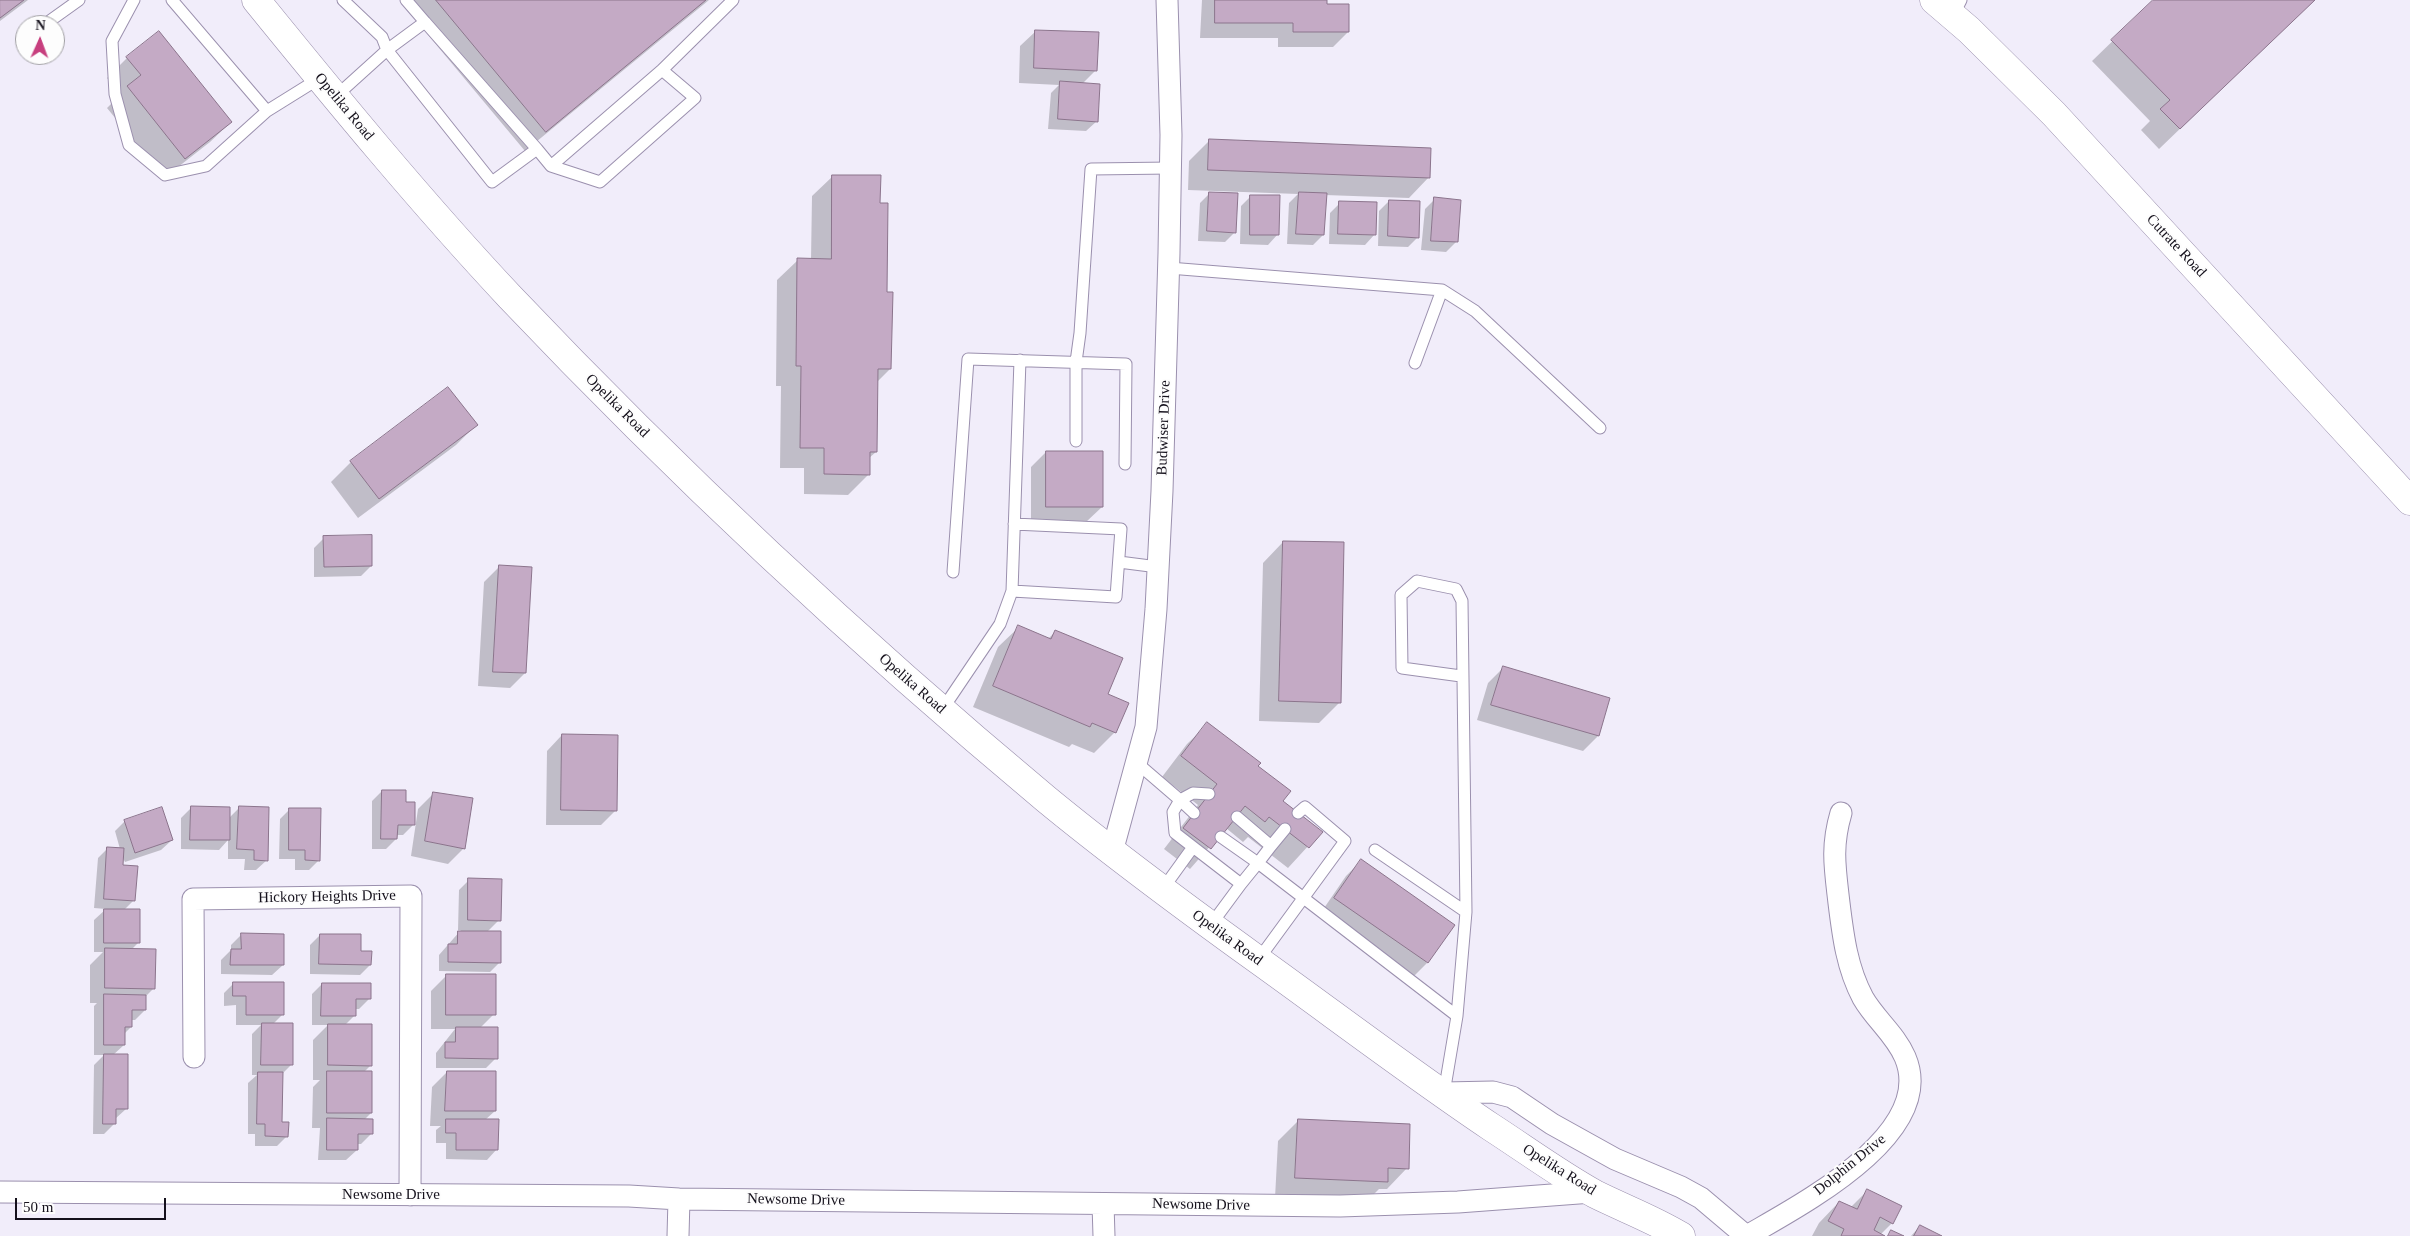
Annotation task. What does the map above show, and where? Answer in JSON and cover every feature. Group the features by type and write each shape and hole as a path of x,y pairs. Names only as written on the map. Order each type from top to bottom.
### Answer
{"main road":[{"name":"Opelika Road","path":"256,0 328,88 461,242 598,387 675,464 848,628 942,710 1112,852 1210,926 1444,1093 1592,1192 1680,1236"},
{"name":"Cutrate Road","path":"1949,5 2054,114 2410,501"}],"street":[{"name":"Budwiser Drive","path":"1112,852 1146,727 1158,566 1171,168 1167,0"},
{"name":"Dolphin Drive","path":"1747,1236 1827,1187 1882,1142 1897,1124 1908,1104 1910,1080 1905,1058 1894,1038 1864,999 1846,956 1834,861 1834,836 1841,813"},
{"name":"Hickory Heights Drive","path":"194,1057 193,899 410,896 410,1195"},
{"path":"1444,1093 1493,1092 1512,1097 1552,1124 1615,1159 1681,1186 1700,1198 1747,1236"},
{"name":"Newsome Drive","path":"0,1192 628,1196 679,1199 1340,1206 1458,1202 1592,1192"},
{"path":"678,1236 679,1199"},
{"path":"1103,1204 1104,1236"}],"lane":[{"path":"58,15 79,0"},
{"path":"134,0 112,41 115,94 129,145 165,176 206,166 267,111 328,88 387,50 425,22"},
{"path":"172,0 267,111"},
{"path":"343,0 382,37 387,50 492,182 537,149"},
{"path":"406,0 551,166 600,182 695,98 662,70"},
{"path":"551,166 662,70 733,0"},
{"path":"1076,441 1076,362 1080,333 1091,169 1171,168"},
{"path":"1169,268 1442,290 1475,311 1600,428"},
{"path":"1415,363 1442,290"},
{"path":"953,572 968,359 1126,364 1126,464"},
{"path":"942,710 1000,624 1012,591 1020,360"},
{"path":"1012,591 1116,597 1121,528 1014,524"},
{"path":"1119,562 1158,566"},
{"path":"1444,1093 1457,1016 1466,912 1462,601 1456,589 1417,581 1401,595 1402,668 1462,676"},
{"path":"1137,763 1194,814"},
{"path":"1209,794 1193,793 1180,800 1173,812 1175,833 1242,884"},
{"path":"1258,960 1345,841 1305,807 1298,813"},
{"path":"1237,817 1271,846"},
{"path":"1210,926 1285,829"},
{"path":"1221,837 1258,863 1457,1016"},
{"path":"1162,890 1192,847"},
{"path":"1375,850 1466,912"}],"building":[{"path":"0,0 24,0 0,18"},
{"path":"436,0 706,0 546,132"},
{"path":"1215,0 1327,0 1327,4 1349,4 1349,32 1293,32 1293,23 1215,23"},
{"path":"2153,0 2315,0 2180,129 2160,109 2170,100 2111,40"},
{"path":"1035,30 1099,32 1097,71 1034,68"},
{"path":"159,31 232,122 185,159 127,86 141,75 126,57"},
{"path":"1060,81 1100,84 1098,122 1058,119"},
{"path":"1209,139 1431,148 1430,178 1208,170"},
{"path":"832,175 881,175 880,203 888,203 887,292 893,292 891,369 878,369 877,452 870,452 870,475 824,474 824,448 800,448 801,366 796,366 797,258 831,259"},
{"path":"1209,192 1238,193 1236,233 1207,231"},
{"path":"1299,192 1327,193 1324,235 1296,234"},
{"path":"1250,195 1280,195 1279,235 1250,235"},
{"path":"1434,197 1461,200 1458,242 1431,241"},
{"path":"1389,200 1420,201 1419,238 1388,236"},
{"path":"1339,201 1377,202 1376,235 1338,234"},
{"path":"448,387 478,425 379,499 350,461"},
{"path":"1046,451 1103,451 1103,507 1046,507"},
{"path":"372,535 372,566 324,567 323,536"},
{"path":"1283,541 1344,542 1341,703 1279,701"},
{"path":"499,565 532,567 526,673 493,672"},
{"path":"1018,625 1051,639 1055,630 1123,658 1108,694 1129,703 1116,733 1092,723 1090,727 993,686"},
{"path":"1503,666 1610,698 1599,736 1491,705"},
{"path":"1207,722 1261,763 1258,766 1291,791 1283,801 1323,832 1309,848 1269,817 1265,822 1245,806 1211,849 1183,828 1217,784 1181,756"},
{"path":"562,734 618,735 617,811 561,810"},
{"path":"382,790 406,790 406,802 415,802 415,825 398,825 397,839 381,839"},
{"path":"433,792 473,798 465,849 425,841"},
{"path":"191,806 230,807 230,840 190,840"},
{"path":"239,806 269,807 268,861 254,860 254,850 237,849"},
{"path":"162,807 173,840 135,853 124,820"},
{"path":"289,808 321,808 320,861 305,860 305,850 289,850"},
{"path":"107,847 124,848 123,865 138,866 135,901 104,899"},
{"path":"1361,859 1455,925 1428,963 1334,898"},
{"path":"468,878 502,879 501,921 468,920"},
{"path":"104,909 140,909 140,943 104,943"},
{"path":"458,931 501,931 501,963 448,962 448,944 457,944"},
{"path":"241,933 284,934 284,965 230,965 231,949 241,949"},
{"path":"320,934 361,934 361,951 372,951 371,965 319,964"},
{"path":"105,948 156,949 155,989 105,988"},
{"path":"446,974 496,974 496,1015 446,1015"},
{"path":"233,982 284,982 284,1015 246,1015 246,996 233,996"},
{"path":"322,983 371,983 371,999 356,999 356,1016 321,1016"},
{"path":"104,994 146,995 146,1010 132,1010 132,1027 125,1027 125,1045 104,1045"},
{"path":"262,1023 293,1023 293,1065 261,1065"},
{"path":"328,1024 372,1024 372,1066 328,1065"},
{"path":"456,1027 498,1027 498,1059 445,1058 445,1042 455,1042"},
{"path":"104,1054 128,1054 128,1109 116,1109 116,1124 103,1124"},
{"path":"327,1071 372,1071 372,1113 327,1113"},
{"path":"447,1071 496,1071 496,1111 445,1111"},
{"path":"258,1072 283,1072 282,1122 289,1122 288,1137 265,1136 265,1124 257,1124"},
{"path":"327,1118 373,1119 373,1134 358,1134 358,1150 327,1150"},
{"path":"446,1119 499,1119 498,1150 456,1150 456,1133 446,1133"},
{"path":"1298,1119 1410,1124 1409,1169 1388,1168 1388,1182 1295,1178"},
{"path":"1867,1189 1902,1206 1893,1224 1880,1217 1874,1230 1885,1236 1841,1236 1844,1229 1828,1221 1839,1201 1857,1209"},
{"path":"1920,1225 1942,1236 1914,1236"},
{"path":"1891,1230 1904,1236 1888,1236"}]}
